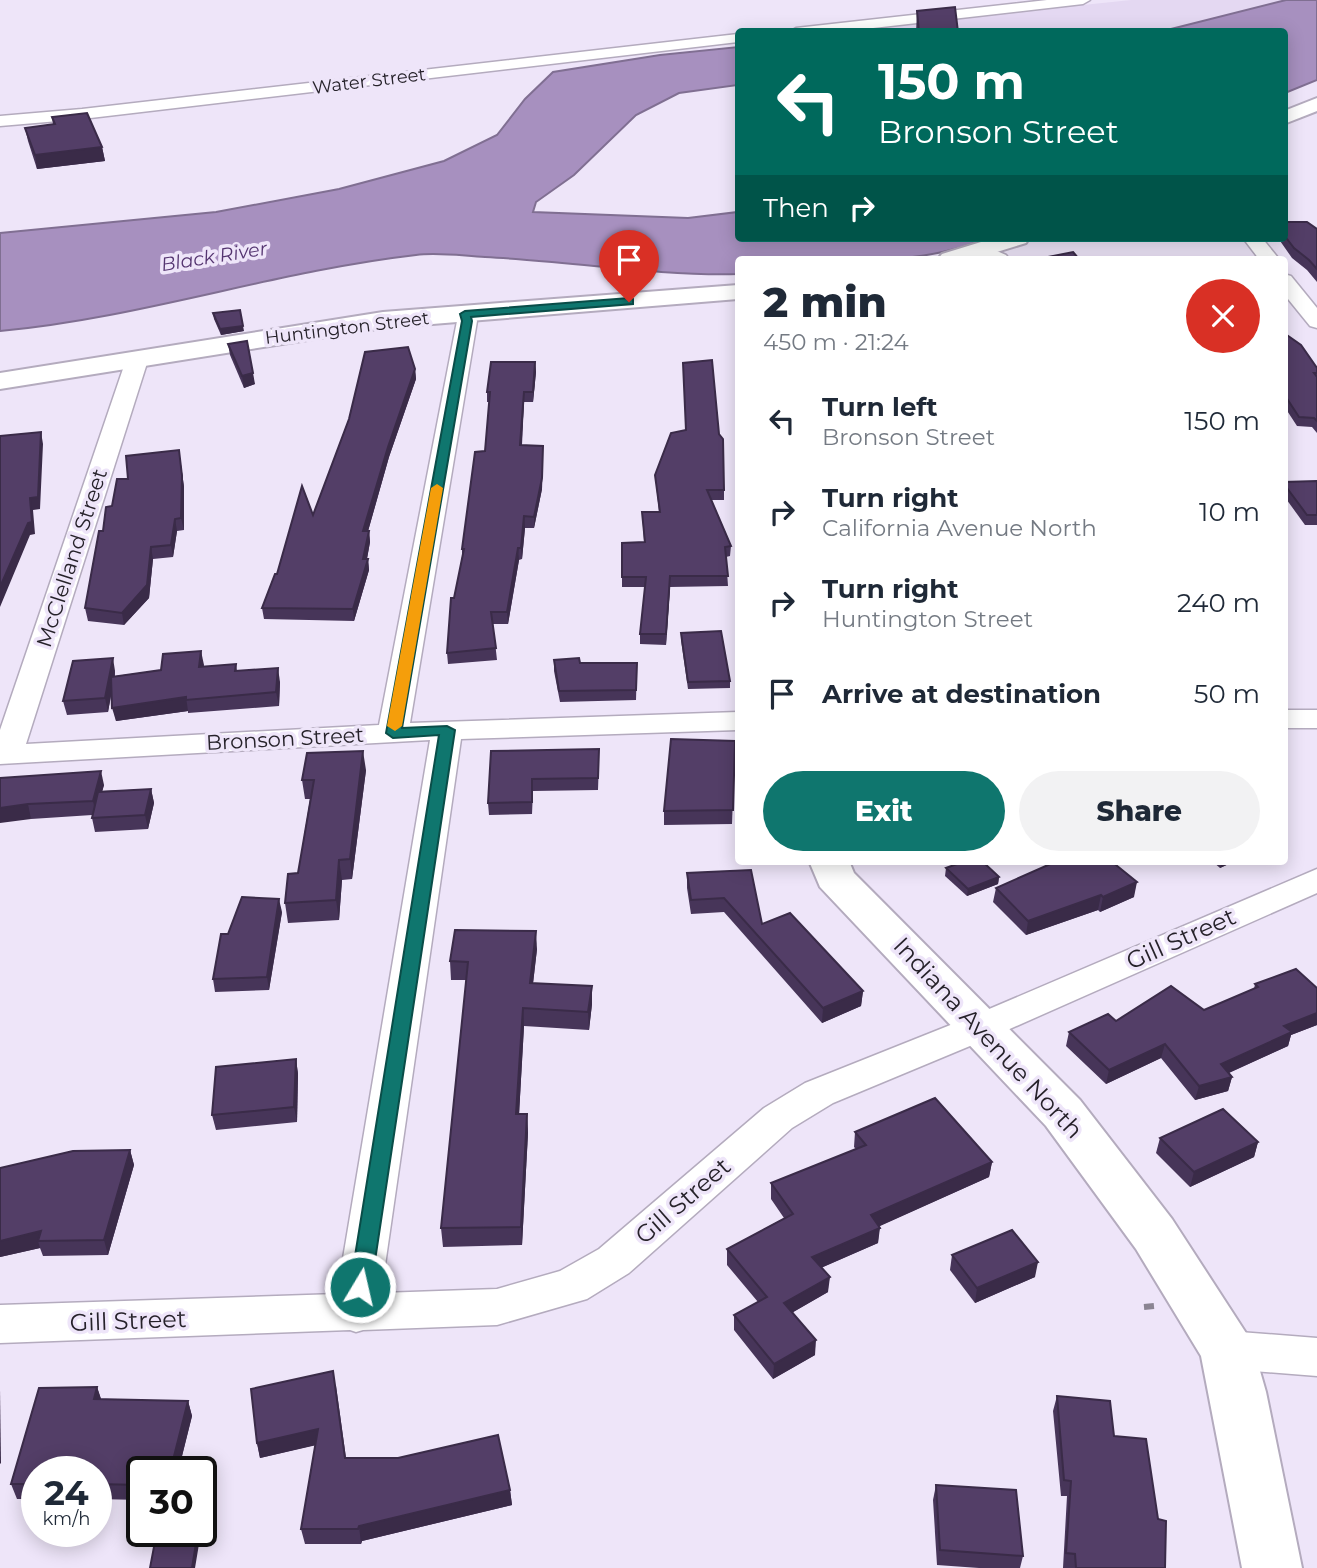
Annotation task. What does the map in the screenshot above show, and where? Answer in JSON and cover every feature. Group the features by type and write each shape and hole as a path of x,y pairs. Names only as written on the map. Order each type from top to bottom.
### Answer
{"street":[{"path":"832,28 1083,0"},
{"name":"Water Street","path":"0,121 82,114 735,38"},
{"path":"1288,116 1317,104"},
{"path":"991,255 1012,242"},
{"path":"1255,242 1267,256"},
{"path":"1288,285 1317,322"},
{"name":"Huntington Street","path":"0,381 333,327 735,292"},
{"path":"393,733 467,321 465,314"},
{"name":"McClelland Street","path":"3,755 136,360"},
{"path":"1288,719 1317,719"},
{"name":"Bronson Street","path":"3,755 447,730 735,721"},
{"path":"356,1314 447,730"},
{"name":"Indiana Avenue North","path":"830,865 835,878 1072,1124 1154,1234 1227,1350 1238,1392 1272,1568"},
{"name":"Gill Street","path":"0,1324 356,1314 497,1307 572,1286 614,1261 788,1112 819,1093 981,1027 1317,880"},
{"path":"1227,1350 1317,1357"}],"shaded area":[{"path":"1131,0 1286,0 1175,28 865,28"}],"water":[{"path":"1286,0 1317,0 1317,80 1288,92 1288,28 1175,28"},
{"name":"Black River","path":"735,47 735,85 679,93 636,115 574,175 536,202 533,212 688,218 735,212 735,242 976,242 920,256 735,256 735,274 643,271 517,259 424,254 312,272 105,316 0,331 0,233 216,212 339,189 444,161 497,135 525,99 553,72 660,55"}],"building":[{"path":"955,7 958,28 919,28 917,11"},
{"path":"87,113 102,147 35,155 25,128 55,124 52,117"},
{"path":"1288,222 1307,222 1317,229 1317,269 1309,260 1288,240"},
{"path":"1073,252 1076,256 1053,256"},
{"path":"240,310 243,326 220,329 213,313"},
{"path":"1288,336 1301,345 1317,368 1317,373 1314,373 1317,377 1317,421 1314,418 1299,417 1288,400"},
{"path":"247,341 253,373 242,376 228,344"},
{"path":"408,347 415,369 363,531 369,531 363,559 368,559 353,609 262,608 277,574 302,486 313,515 349,419 365,352"},
{"path":"712,360 719,434 723,439 724,490 707,490 731,546 725,547 728,576 670,576 666,634 640,634 646,577 622,577 622,543 645,542 642,512 660,512 655,475 671,433 686,430 683,363"},
{"path":"491,362 535,362 533,392 524,392 520,445 543,446 542,478 534,517 524,516 521,548 518,548 507,612 491,612 496,648 447,653 451,598 454,598 464,549 475,452 485,451"},
{"path":"41,432 38,497 30,498 32,522 28,523 0,587 0,436"},
{"path":"179,450 182,476 181,518 175,519 171,545 151,547 147,585 122,613 85,608 106,507 112,506 117,479 128,479 126,456"},
{"path":"1317,481 1317,515 1307,515 1288,489 1288,482"},
{"path":"721,631 730,681 688,682 681,633"},
{"path":"201,651 199,667 236,664 235,671 278,668 276,692 186,700 186,697 112,708 111,677 161,670 163,654"},
{"path":"113,658 105,698 63,701 73,661"},
{"path":"579,658 580,663 637,663 636,690 559,691 554,660"},
{"path":"671,739 735,741 733,810 664,811"},
{"path":"599,749 598,778 532,779 532,802 488,803 491,751"},
{"path":"363,751 350,859 339,860 336,900 285,903 288,874 298,873 314,780 302,780 307,753"},
{"path":"101,771 93,801 0,808 0,778"},
{"path":"151,789 145,815 92,818 98,792"},
{"path":"954,865 986,865 999,877 968,889 946,868"},
{"path":"1048,865 1116,865 1137,882 1103,897 1101,895 1028,921 996,888"},
{"path":"751,870 762,924 790,913 863,991 823,1008 724,898 691,900 687,873"},
{"path":"242,897 279,899 267,977 213,979 221,934 228,934"},
{"path":"455,930 536,931 530,983 592,986 588,1012 523,1008 516,1114 527,1114 521,1227 441,1228 468,962 450,961"},
{"path":"1296,969 1317,988 1317,1013 1284,1026 1292,1032 1221,1064 1232,1077 1199,1086 1165,1044 1109,1070 1069,1032 1108,1014 1116,1021 1171,986 1204,1010 1258,987 1255,984"},
{"path":"296,1059 294,1107 212,1115 216,1067"},
{"path":"935,1098 992,1162 871,1215 880,1228 812,1257 830,1277 784,1303 816,1340 774,1364 734,1315 767,1297 727,1249 793,1214 771,1183 866,1145 855,1132"},
{"path":"1223,1109 1258,1142 1194,1172 1160,1138"},
{"path":"130,1150 104,1240 38,1241 41,1231 0,1241 0,1168 73,1151"},
{"path":"1012,1230 1038,1262 977,1288 952,1255"},
{"path":"333,1371 345,1458 398,1458 498,1435 510,1490 359,1526 358,1529 301,1529 318,1429 257,1443 251,1389"},
{"path":"97,1387 94,1399 188,1401 174,1456 126,1456 126,1485 112,1484 112,1456 21,1456 21,1484 11,1484 39,1388"},
{"path":"1057,1396 1110,1401 1114,1436 1146,1439 1158,1519 1166,1521 1165,1568 1076,1568 1075,1554 1066,1553 1071,1481 1064,1480"},
{"path":"936,1485 1016,1490 1023,1556 940,1550"},
{"path":"154,1547 195,1547 192,1568 150,1568"}],"slow traffic":[{"path":"395,726 437,488"}],"route":[{"path":"360,1287 447,730 393,733 467,321 465,314 629,302"}]}
